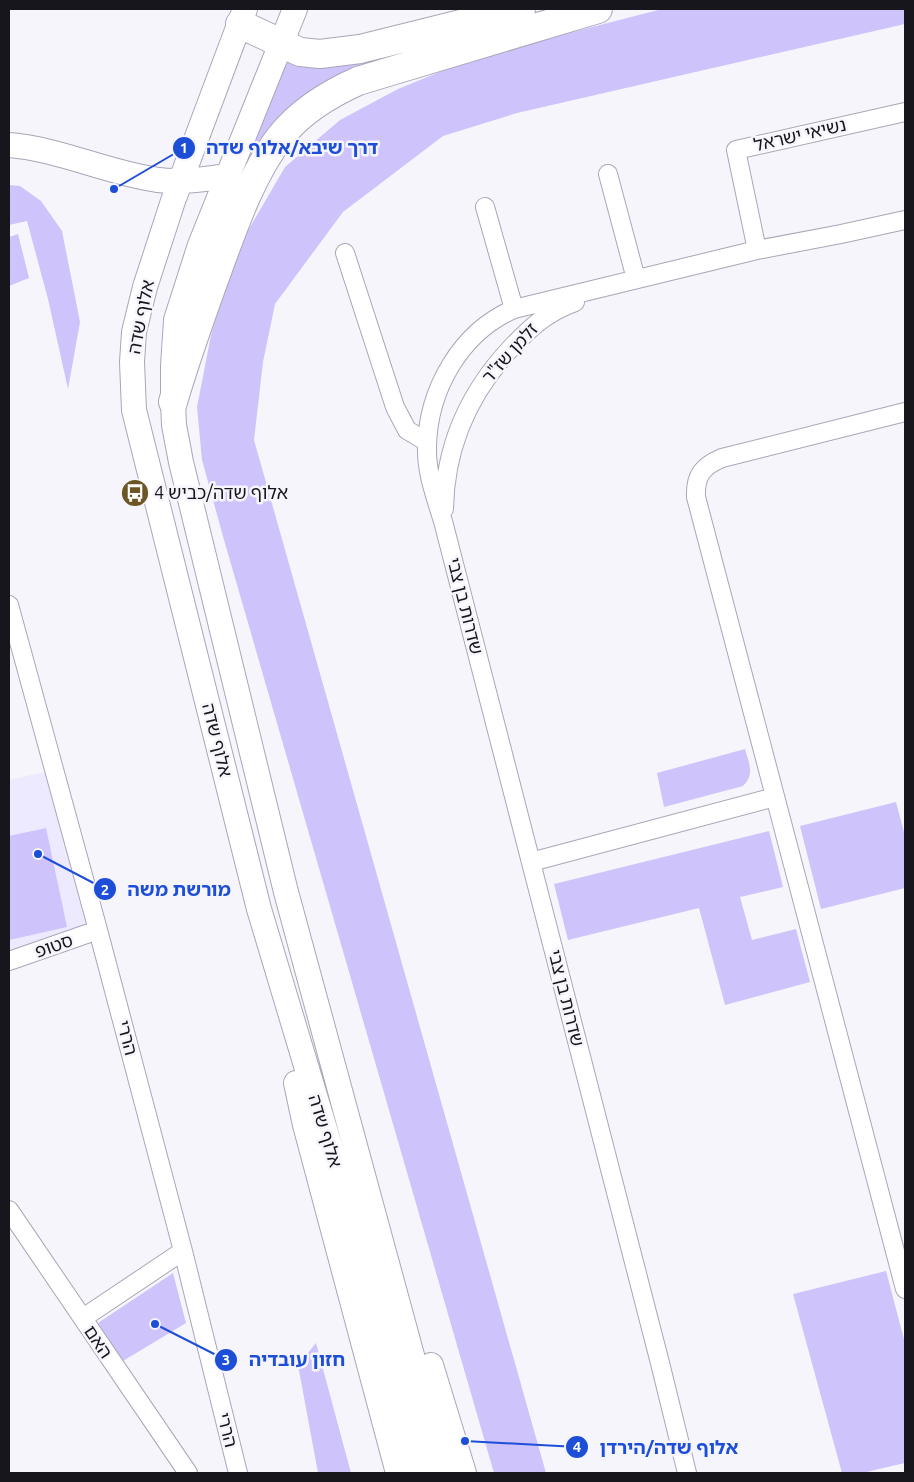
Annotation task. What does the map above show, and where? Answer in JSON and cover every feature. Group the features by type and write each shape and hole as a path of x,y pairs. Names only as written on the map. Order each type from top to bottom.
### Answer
{"highway":[{"path":"242,16 282,43 300,52 320,54 360,49 521,9"},
{"path":"173,402 188,350 229,239 252,186 271,150 307,111 337,90 358,81 598,9"}],"main road":[{"name":"אלוף שדה","path":"296,9 200,245 176,320 173,366 174,425 181,462 286,892 444,1473"},
{"name":"אלוף שדה","path":"242,16 181,181 145,287 134,332 132,362 134,410 259,908 366,1269 421,1473"},
{"path":"9,145 28,146 111,170 159,180 181,181 227,176"},
{"path":"111,170 134,182 153,196 162,205 168,218"},
{"path":"241,838 305,1126 398,1473"},
{"path":"286,892 464,1473"}],"street":[{"name":"נשיאי ישראל","path":"756,250 736,150 905,112"},
{"path":"608,174 636,279"},
{"path":"485,207 514,309"},
{"name":"זלמן שז\"ר","path":"444,525 429,475 428,421 437,393 450,366 463,346 482,327 500,315 514,309 756,250 905,220"},
{"path":"346,253 395,407 407,430 427,442"},
{"name":"זלמן שז\"ר","path":"444,525 445,494 450,460 459,427 474,396 494,366 525,333 547,315 568,304 636,279"},
{"path":"905,412 722,458 712,462 702,470 696,488 696,497 905,1289"},
{"name":"שדרות בן צבי","path":"444,525 658,1353 687,1473"},
{"name":"הררי","path":"9,605 183,1251 238,1473"},
{"path":"531,862 775,797"},
{"name":"סטופ","path":"9,961 98,930"},
{"name":"האם","path":"9,1210 188,1473"},
{"path":"83,1318 183,1251"}],"shaded area":[{"path":"662,9 905,9 905,24 517,113 443,136 343,212 275,304 263,362 254,440 546,1473 494,1473 224,540 202,460 197,407 211,335 236,251 285,167 340,120 398,89 476,57"},
{"path":"380,52 384,65 262,153 252,143 285,58"},
{"path":"9,185 20,186 41,201 62,231 80,322 68,389 48,299 27,221 9,225"},
{"path":"18,234 29,278 9,286 9,237"},
{"path":"745,749 750,773 747,782 743,786 664,807 657,773"},
{"path":"45,772 87,928 9,954 9,780"},
{"path":"896,802 905,836 905,888 821,909 800,826"},
{"path":"46,828 67,927 9,940 9,836"},
{"path":"769,831 783,887 740,897 752,940 796,929 810,982 725,1005 699,908 568,940 554,884"},
{"path":"886,1271 905,1343 905,1463 862,1473 842,1473 793,1294"},
{"path":"173,1273 186,1323 123,1361 98,1323"},
{"path":"316,1343 351,1473 318,1473 298,1365"}],"place":[{"name":"דרך שיבא/אלוף שדה","path":"114,189"},
{"name":"אלוף שדה/כביש 4","path":"135,493"},
{"name":"מורשת משה","path":"38,854"},
{"name":"חזון עובדיה","path":"155,1324"},
{"name":"אלוף שדה/הירדן","path":"465,1441"}]}
